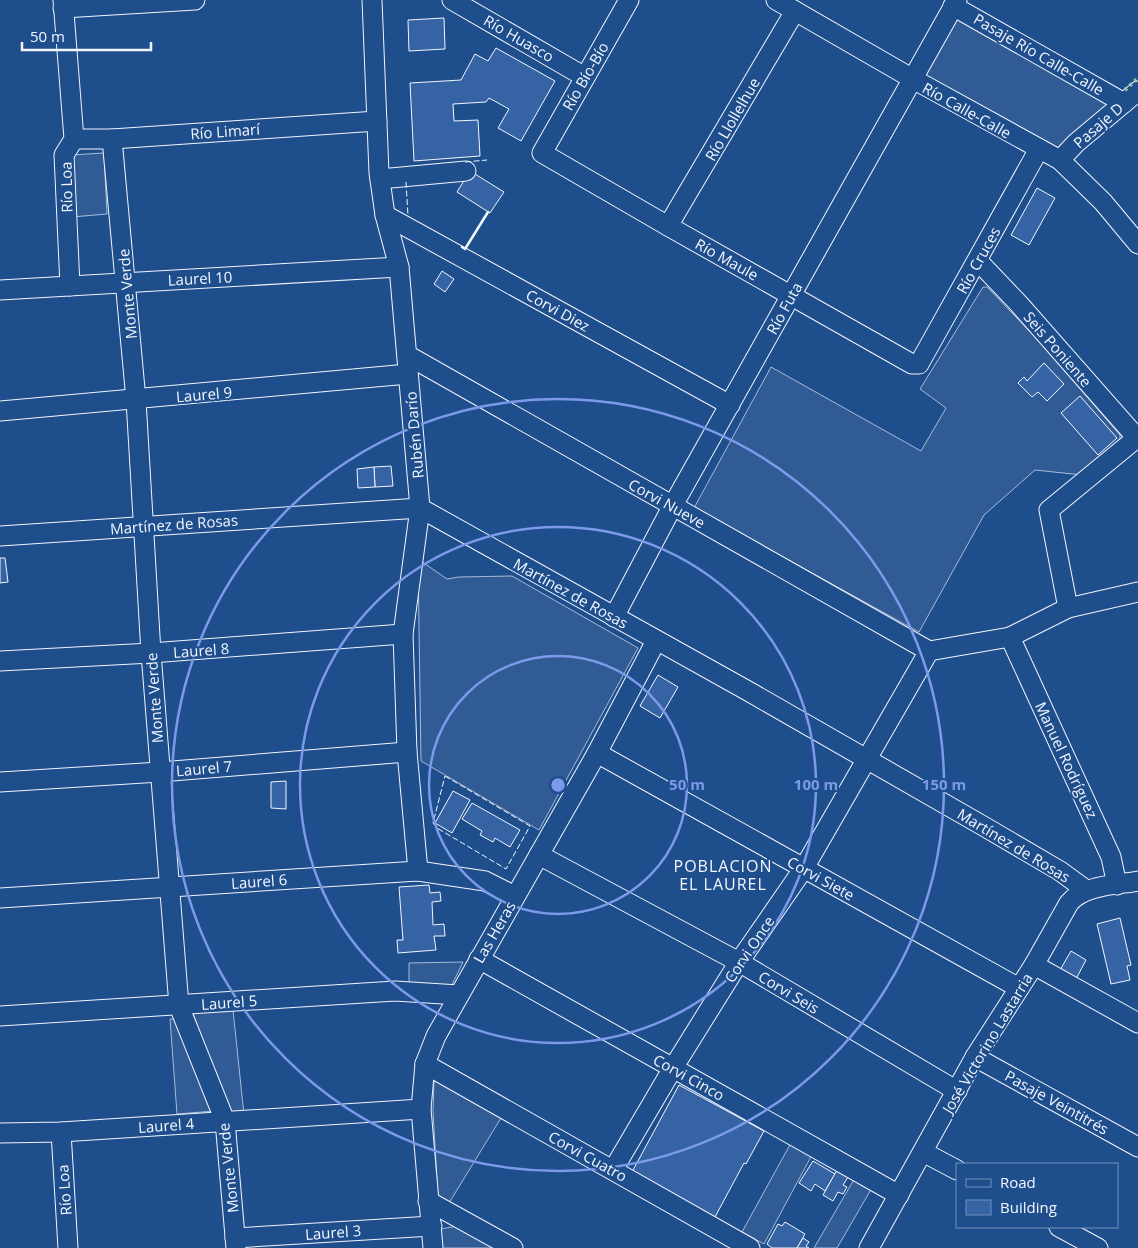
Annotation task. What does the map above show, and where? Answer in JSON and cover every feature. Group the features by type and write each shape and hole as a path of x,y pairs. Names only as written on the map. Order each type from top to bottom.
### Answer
{"street":[{"path":"63,4 195,0"},
{"name":"Rubén Darío","path":"372,0 380,179 385,215 399,267 420,508 403,634 407,752 418,871"},
{"name":"Río Huasco","path":"452,0 585,76"},
{"name":"Río Bío-Bío","path":"542,153 629,0"},
{"name":"Río Calle-Calle","path":"776,0 912,79 1060,160 1103,202 1138,244"},
{"name":"Río Futa","path":"614,617 672,507 955,3"},
{"name":"Pasaje Río Calle-Calle","path":"955,3 1131,97"},
{"name":"Río Loa","path":"63,4 74,139 64,155 70,286"},
{"name":"Río Llollelhue","path":"668,226 795,11"},
{"name":"Pasaje D","path":"1060,160 1076,143 1131,97"},
{"name":"Río Limarí","path":"74,139 112,139 377,121"},
{"name":"Monte Verde","path":"112,139 136,400 151,653 179,1006 225,1120 235,1243"},
{"name":"Río Cruces","path":"912,364 919,364 1039,150"},
{"name":"Río Maule","path":"542,153 912,364"},
{"path":"380,179 466,171"},
{"name":"Corvi Diez","path":"385,215 730,405"},
{"name":"Seis Poniente","path":"978,261 1019,304 1138,438"},
{"name":"Laurel 10","path":"0,290 399,267"},
{"name":"Corvi Nueve","path":"407,355 672,507 929,651"},
{"name":"Laurel 9","path":"0,411 408,374"},
{"path":"1068,608 1049,510 1138,438"},
{"name":"Martínez de Rosas","path":"0,536 420,508 866,759 1060,871 1086,890"},
{"path":"929,651 1010,637 1068,608 1138,592"},
{"name":"Laurel 8","path":"0,662 403,634"},
{"name":"Manuel Rodríguez","path":"1010,637 1111,857 1117,885"},
{"name":"Las Heras","path":"433,1248 422,1109 425,1064 436,1036 597,753 656,641"},
{"name":"Corvi Once","path":"613,1170 673,1068 739,962 804,868 929,651"},
{"name":"Laurel 7","path":"0,782 160,772 407,752"},
{"name":"Corvi Siete","path":"597,753 1019,988"},
{"name":"Corvi Seis","path":"539,855 739,962 957,1091"},
{"name":"Laurel 6","path":"0,898 418,871 485,881 515,896"},
{"path":"1086,890 1138,881"},
{"name":"José Victorino Lastarria","path":"873,1247 899,1194 976,1057 1034,965 1069,903 1076,895 1086,890"},
{"name":"Corvi Cinco","path":"479,959 899,1194"},
{"path":"1034,965 1138,1023"},
{"name":"Laurel 5","path":"0,1016 395,991 459,995"},
{"name":"Pasaje Veintitrés","path":"976,1057 1138,1146"},
{"name":"Corvi Cuatro","path":"425,1064 750,1248"},
{"name":"Laurel 4","path":"0,1133 61,1132 225,1120 422,1109"},
{"name":"Río Loa","path":"61,1132 68,1248"},
{"path":"923,1152 956,1169"},
{"path":"428,1201 513,1248"},
{"name":"Laurel 3","path":"235,1243 432,1226"},
{"path":"1061,1228 1098,1248"}],"shaded area":[{"path":"956,14 1113,105 1061,150 920,74"},
{"path":"104,153 107,214 72,217 71,155"},
{"path":"983,287 987,287 1036,338 1120,435 1120,443 1082,475 1035,470 984,515 919,632 694,508 771,367 921,451 946,408 920,389"},
{"path":"418,559 447,579 512,576 638,648 539,830 421,761"},
{"path":"463,962 449,991 409,989 409,963"},
{"path":"233,1010 244,1115 228,1111 193,1013"},
{"path":"170,1019 178,1019 214,1111 177,1114"},
{"path":"443,1079 504,1113 449,1203 438,1198 433,1111 434,1082"},
{"path":"792,1141 813,1153 764,1244 742,1232"},
{"path":"856,1176 873,1186 837,1248 814,1248"},
{"path":"457,1226 498,1248 441,1248 441,1229"}],"building":[{"path":"444,18 445,49 409,51 408,20"},
{"path":"496,48 555,81 521,141 498,128 509,109 489,98 486,102 453,104 454,121 478,120 480,156 414,161 410,83 461,80 475,54 488,61"},
{"path":"470,171 504,192 490,213 457,192"},
{"path":"1037,188 1055,198 1029,245 1011,235"},
{"path":"442,271 454,279 445,292 434,284"},
{"path":"1044,363 1064,384 1047,401 1038,392 1032,397 1018,383 1024,377 1027,381"},
{"path":"1080,396 1117,438 1098,455 1061,413"},
{"path":"391,466 393,486 375,487 374,467"},
{"path":"374,467 375,487 358,488 357,469"},
{"path":"0,558 5,558 8,582 0,583"},
{"path":"658,675 678,687 660,718 640,706"},
{"path":"286,781 286,809 271,808 271,782"},
{"path":"453,791 470,800 452,833 435,823"},
{"path":"472,803 520,830 510,847 495,838 493,842 480,835 482,831 462,819"},
{"path":"429,885 430,893 440,892 441,901 432,902 433,925 444,924 445,936 434,936 436,950 398,953 397,940 403,940 399,887"},
{"path":"1120,918 1131,965 1127,966 1130,980 1111,984 1097,924"},
{"path":"1071,951 1086,960 1076,979 1060,970"},
{"path":"679,1085 764,1131 746,1164 744,1163 715,1217 632,1172"},
{"path":"813,1161 835,1174 825,1191 815,1184 811,1191 799,1183"},
{"path":"837,1170 848,1177 843,1185 847,1187 843,1194 838,1192 833,1201 823,1195"},
{"path":"785,1222 805,1234 797,1248 772,1248 767,1244 778,1224 782,1226"},
{"path":"803,1238 809,1242 806,1246 809,1248 797,1248"}],"hedge":[{"path":"1125,90 1138,78"}],"fence":[{"path":"465,162 487,160"},
{"path":"406,182 408,216"},
{"path":"445,776 530,826 506,869 437,828 433,823 445,776"}],"wall":[{"path":"462,247 465,249 488,212"}],"district":[{"name":"POBLACION EL LAUREL","path":"723,875"}]}
